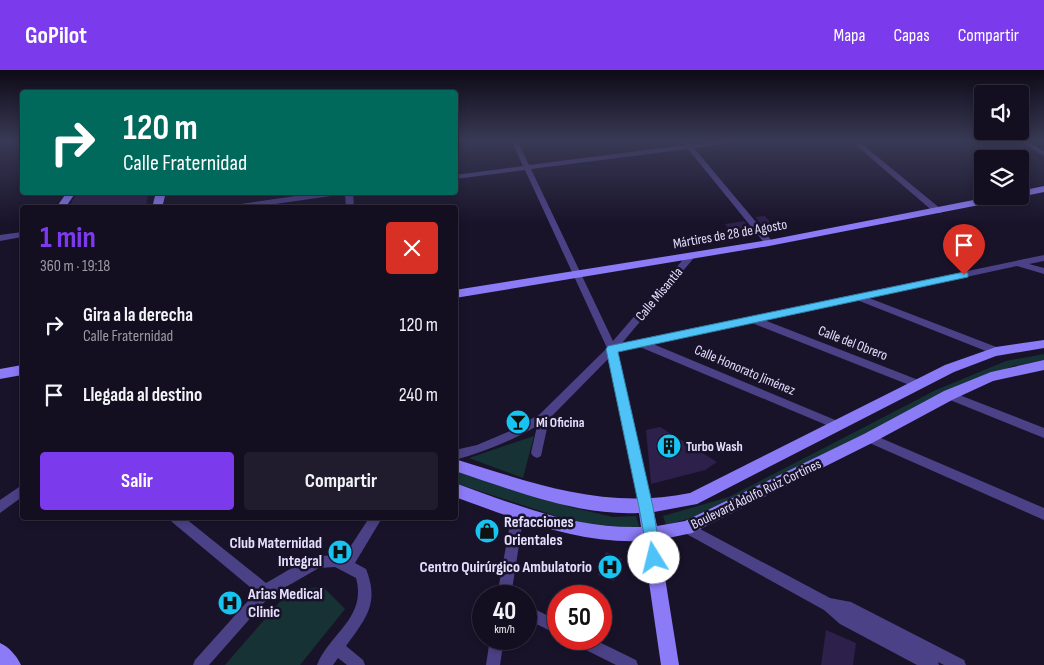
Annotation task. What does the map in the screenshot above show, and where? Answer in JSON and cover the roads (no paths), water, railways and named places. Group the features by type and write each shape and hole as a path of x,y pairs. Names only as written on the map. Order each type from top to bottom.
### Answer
{"main road":[{"path":"1029,192 1044,189"},
{"name":"Mártires de 28 de Agosto","path":"458,294 690,257 974,204"},
{"name":"Boulevard Adolfo Ruiz Cortines","path":"458,466 530,488 572,498 616,506 671,506 692,499 917,384 971,359 996,351 1044,344"},
{"name":"Boulevard Adolfo Ruiz Cortines","path":"458,491 518,513 588,531 616,536 650,535 687,528 869,438 949,395 991,377 1044,365"},
{"path":"0,374 20,370"},
{"path":"646,507 670,665"},
{"path":"0,652 12,665"}],"street":[{"path":"458,178 526,168 612,349 646,507"},
{"path":"707,168 769,243"},
{"path":"886,168 938,211"},
{"path":"249,205 321,195"},
{"path":"0,238 20,235"},
{"name":"Calle Misantla","path":"458,454 478,449 514,434 544,417 612,349 690,257"},
{"path":"612,349 1044,258"},
{"path":"1017,264 1044,271"},
{"path":"859,298 996,351"},
{"name":"Calle del Obrero","path":"750,319 917,384"},
{"name":"Calle Honorato Jiménez","path":"641,343 836,425"},
{"path":"949,395 1044,433"},
{"path":"537,453 544,417"},
{"path":"869,438 1044,514"},
{"path":"0,507 20,492"},
{"path":"506,585 518,513"},
{"path":"178,520 266,591"},
{"path":"346,564 375,520"},
{"path":"687,528 829,605 845,619 932,665"},
{"path":"200,665 266,591 318,562 335,561 346,564 361,574 366,591 362,612 324,665"},
{"path":"829,605 846,607 959,665"},
{"path":"337,648 358,665"},
{"path":"493,665 495,650"},
{"path":"601,650 631,665"}],"place":[{"name":"Mi Oficina","path":"518,422"},
{"name":"Turbo Wash","path":"669,446"},
{"name":"Refacciones Orientales","path":"487,531"},
{"name":"Club Maternidad Integral","path":"340,552"},
{"name":"Centro Quirúrgico Ambulatorio","path":"610,567"},
{"name":"Arias Medical Clinic","path":"230,603"}]}
